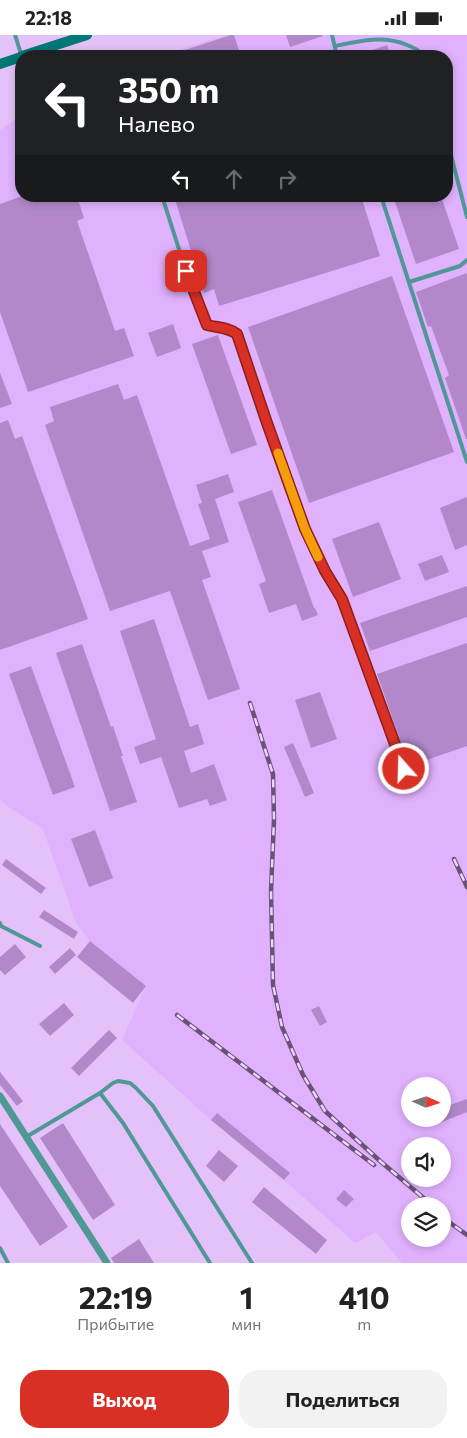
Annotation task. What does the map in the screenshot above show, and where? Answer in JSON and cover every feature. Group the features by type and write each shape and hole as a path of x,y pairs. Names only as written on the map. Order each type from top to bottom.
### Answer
{"main road":[{"path":"41,50 88,35"},
{"path":"0,65 15,59"}],"street":[{"path":"0,1096 107,1263"}],"lane":[{"path":"15,35 20,50"},
{"path":"332,35 335,50"},
{"path":"334,46 372,39 397,41 417,50"},
{"path":"453,163 467,217"},
{"path":"164,202 192,290 207,325 231,329 237,334 305,529 325,571 342,599 404,769"},
{"path":"383,202 467,462"},
{"path":"409,282 460,266 467,259"},
{"path":"0,923 1,926 40,946"},
{"path":"26,1137 100,1093 113,1083 124,1081 136,1087 148,1099 252,1263"},
{"path":"100,1093 123,1123 210,1263"},
{"path":"0,1248 8,1263"}],"shaded area":[{"path":"226,35 467,35 467,1263 402,1263 376,1232 355,1243 284,1180 211,1120 122,1040 146,986 90,941 76,923 43,829 7,806 0,798 0,130 15,119 15,202 453,202 453,50 178,50"}],"building":[{"path":"234,35 239,50 185,50"},
{"path":"286,35 322,35 323,36 290,47"},
{"path":"387,45 389,50 372,50"},
{"path":"15,199 15,202 79,202 84,218 77,221 115,331 124,328 134,356 28,392 0,312 0,204"},
{"path":"176,202 363,202 380,256 219,306 214,289 204,293"},
{"path":"395,202 443,202 459,249 416,264"},
{"path":"467,273 466,439 445,378 449,375 431,326 428,327 416,292"},
{"path":"392,276 454,452 309,503 248,327"},
{"path":"173,324 181,348 157,357 148,333"},
{"path":"218,335 257,445 231,454 192,344"},
{"path":"0,373 12,404 0,408"},
{"path":"118,384 124,400 137,395 190,546 210,539 198,504 202,503 196,485 228,474 234,492 215,499 229,542 202,551 211,577 202,580 240,689 208,700 170,591 110,611 45,425 54,421 50,407"},
{"path":"8,420 15,439 22,436 88,619 0,650 0,423"},
{"path":"272,490 318,615 302,621 296,604 269,613 259,584 266,581 238,502"},
{"path":"467,497 467,545 455,550 440,508"},
{"path":"379,522 401,579 353,597 332,539"},
{"path":"442,555 449,572 425,581 418,564"},
{"path":"467,586 467,617 370,651 360,623"},
{"path":"154,619 190,727 198,724 204,744 184,751 191,773 214,764 227,800 210,806 207,799 179,808 161,757 140,764 134,747 156,739 120,631"},
{"path":"467,643 467,746 409,766 377,674"},
{"path":"82,644 111,727 113,726 137,802 110,811 56,653"},
{"path":"31,666 75,787 53,795 9,674"},
{"path":"320,692 337,739 311,748 295,700"},
{"path":"293,743 314,793 305,797 284,747"},
{"path":"95,830 113,878 89,887 71,839"},
{"path":"6,859 46,888 41,894 2,865"},
{"path":"44,910 78,932 74,939 39,917"},
{"path":"90,941 146,986 133,1003 77,957"},
{"path":"15,944 26,957 5,975 0,970 0,957"},
{"path":"70,948 76,955 55,974 49,967"},
{"path":"64,1003 74,1015 50,1036 39,1024"},
{"path":"319,1006 327,1022 320,1026 311,1010"},
{"path":"109,1030 117,1038 79,1076 71,1068"},
{"path":"0,1072 23,1101 17,1106 0,1085"},
{"path":"467,1099 467,1112 451,1118 451,1105"},
{"path":"217,1113 290,1173 284,1180 211,1120"},
{"path":"63,1123 115,1205 93,1220 40,1138"},
{"path":"0,1124 68,1227 40,1246 0,1186"},
{"path":"219,1150 238,1166 224,1182 206,1166"},
{"path":"264,1187 327,1240 316,1254 252,1202"},
{"path":"344,1190 354,1199 346,1207 336,1199"},
{"path":"139,1239 154,1263 114,1263 111,1258"}],"railway":[{"path":"250,703 273,774 274,819 271,891 273,985 282,1027 303,1075 325,1111 422,1197"},
{"path":"454,859 467,887"},
{"path":"177,1015 374,1165"},
{"path":"451,1223 467,1235"}],"slow traffic":[{"path":"278,453 305,529 318,557"}],"route":[{"path":"186,271 207,325 231,329 237,334 305,529 325,571 342,599 404,769"}]}
